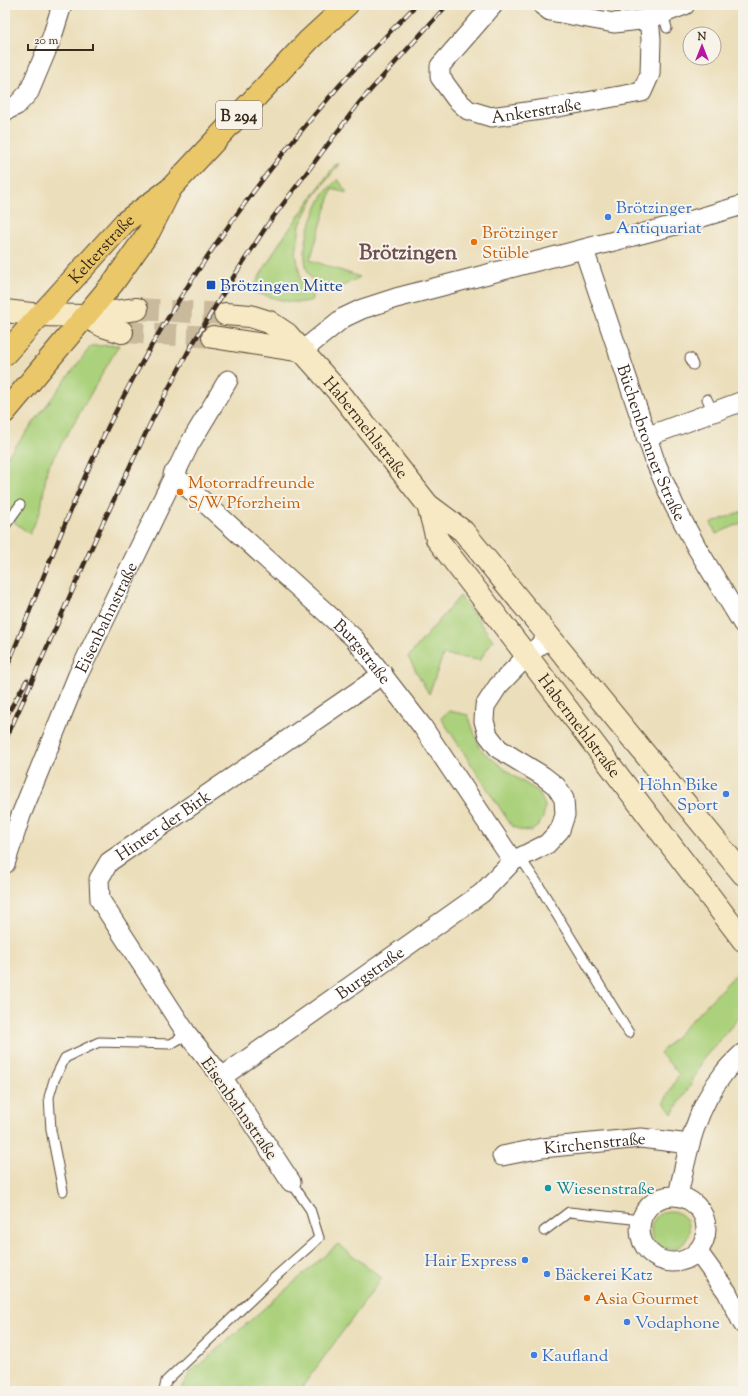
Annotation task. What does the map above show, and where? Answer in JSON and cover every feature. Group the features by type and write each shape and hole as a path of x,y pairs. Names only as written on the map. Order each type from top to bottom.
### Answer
{"main road":[{"name":"Kelterstraße","path":"40,315 125,222 170,189 339,7"},
{"name":"Kelterstraße","path":"84,316 113,283 149,232 170,189"},
{"path":"5,312 40,315 84,316 137,309"},
{"name":"Habermehlstraße","path":"225,314 250,316 269,322 287,334 343,397 428,505 463,531 743,874"},
{"name":"B 294","path":"5,354 40,315"},
{"path":"84,316 103,326 122,332"},
{"name":"B 294","path":"5,412 45,366 84,316"},
{"path":"213,337 302,351"},
{"name":"Habermehlstraße","path":"428,505 437,539 743,940"}],"street":[{"path":"5,111 17,106 29,92 52,37 62,5"},
{"name":"Ankerstraße","path":"493,5 440,66 440,77 456,99 468,110 490,117 547,109 642,92 650,74 651,39 660,20"},
{"path":"546,11 614,23 660,20 685,5"},
{"path":"302,351 344,318 362,309 396,298 584,250 743,206"},
{"name":"Büchenbronner Straße","path":"584,250 655,461 674,505 743,624"},
{"name":"Eisenbahnstraße","path":"5,864 22,815 78,675 188,444 228,380"},
{"path":"646,437 710,406 743,401"},
{"name":"Burgstraße","path":"173,474 354,638 422,726 517,860"},
{"name":"Burgstraße","path":"222,1076 482,893 517,860 547,844 560,830 565,815 564,799 556,786 543,776 499,749 488,735 484,721 485,706 498,686 527,656 550,637"},
{"name":"Hinter der Birk","path":"187,1034 100,900 99,879 109,862 383,674"},
{"name":"Eisenbahnstraße","path":"187,1034 222,1076 291,1182"},
{"path":"678,1196 689,1144 695,1126 712,1089 724,1072 743,1054"},
{"name":"Kirchenstraße","path":"502,1156 542,1148 641,1138 689,1144"},
{"path":"671,1196 678,1196 685,1198 700,1210 705,1220 706,1231 704,1242 698,1252 689,1258 678,1262 667,1262 656,1258 643,1244 640,1229 641,1220 644,1212 655,1201 671,1196"},
{"path":"698,1252 727,1292 743,1324"}],"lane":[{"path":"5,526 20,505"},
{"name":"Burgstraße","path":"517,860 538,884 629,1032"},
{"path":"63,1191 51,1130 49,1097 54,1080 65,1058 99,1042 171,1044 187,1034"},
{"path":"164,1391 166,1381 318,1238 310,1210 291,1182"},
{"path":"544,1231 569,1212 641,1220"}],"green space":[{"path":"339,164 315,195 300,225 296,254 301,280 312,296 312,300 305,302 290,302 251,291 278,245 335,165"},
{"path":"338,179 347,193 332,189 310,260 360,277 331,292 321,289 312,280 307,269 305,246 315,211 326,192"},
{"path":"119,345 47,469 41,509 30,534 6,516 5,518 5,459 91,346"},
{"path":"743,511 743,522 716,534 711,523"},
{"path":"460,596 493,640 480,660 443,655 429,694 408,657"},
{"path":"449,711 468,715 480,749 512,775 539,792 545,806 543,818 538,826 531,831 519,830 511,825 441,718"},
{"path":"742,968 743,1013 704,1058 687,1091 672,1114 664,1102 679,1074 660,1053"},
{"path":"666,1211 674,1211 684,1216 688,1223 688,1237 684,1244 674,1249 666,1249 656,1244 654,1241 651,1234 651,1226 656,1216 659,1214"},
{"path":"338,1244 382,1278 299,1391 179,1391 190,1373"}],"tunnel":[{"path":"137,309 225,314"},
{"path":"122,332 213,337"}],"railway":[{"path":"5,672 96,452 120,403 175,307 236,215 269,171 339,86 416,5"},
{"path":"5,741 99,531 153,418 189,350 227,287 268,224 359,103 447,5"},
{"path":"5,718 27,680"}],"place":[{"name":"Brötzinger Antiquariat","path":"608,217"},
{"name":"Brötzinger Stüble","path":"474,242"},
{"name":"Brötzingen Mitte","path":"211,285"},
{"name":"Motorradfreunde S/W Pforzheim","path":"180,492"},
{"name":"Höhn Bike Sport","path":"726,794"},
{"name":"Wiesenstraße","path":"548,1188"},
{"name":"Hair Express","path":"525,1260"},
{"name":"Bäckerei Katz","path":"547,1274"},
{"name":"Asia Gourmet","path":"587,1298"},
{"name":"Vodaphone","path":"627,1322"},
{"name":"Kaufland","path":"534,1355"}],"district":[{"name":"Brötzingen","path":"408,252"}]}
